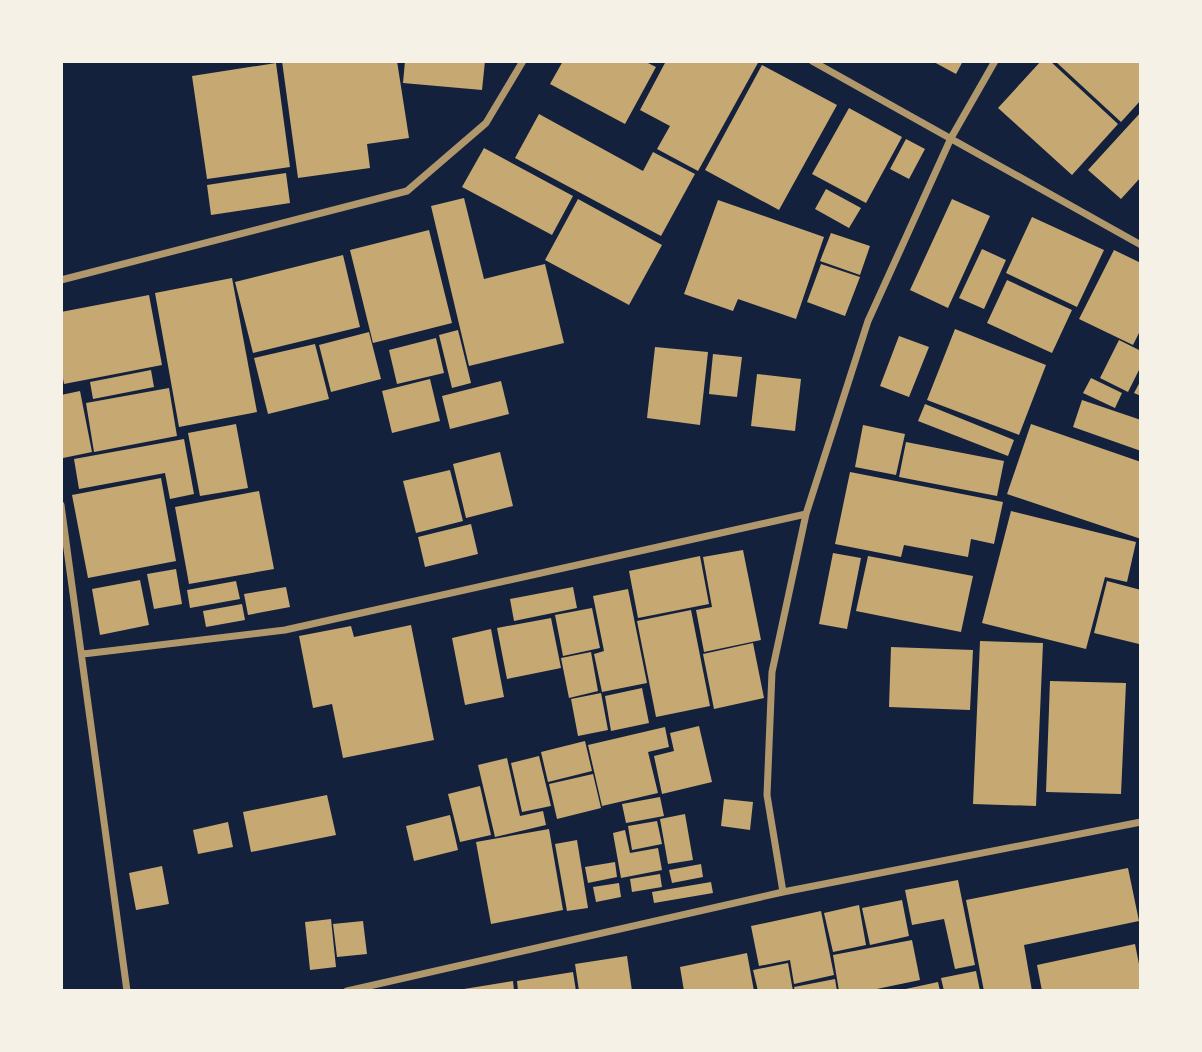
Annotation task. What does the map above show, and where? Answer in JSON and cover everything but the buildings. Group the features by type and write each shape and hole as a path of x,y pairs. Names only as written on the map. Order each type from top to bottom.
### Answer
{"street":[{"path":"61,280 407,191 486,123 523,61"},
{"path":"812,61 1141,245"},
{"path":"783,892 767,795 772,672 806,513 868,321 950,138 995,61"},
{"path":"61,505 127,991"},
{"path":"83,654 285,630 806,513"},
{"path":"347,991 783,892 1141,822"}]}
